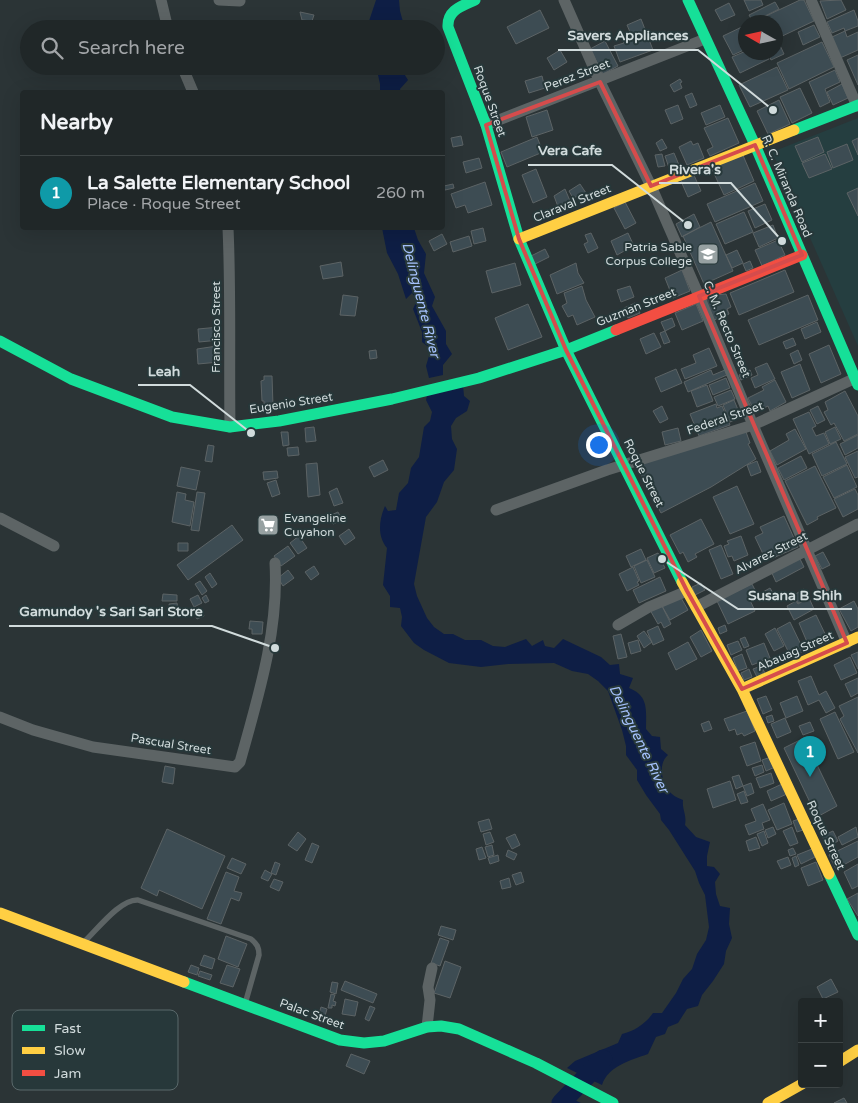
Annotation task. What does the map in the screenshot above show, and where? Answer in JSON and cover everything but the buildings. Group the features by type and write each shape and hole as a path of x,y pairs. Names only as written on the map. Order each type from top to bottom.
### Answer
{"street":[{"path":"161,0 166,20"},
{"path":"219,0 240,1"},
{"name":"Roque Street","path":"475,0 456,9 447,21 448,27 486,125 519,238 566,350 687,591 742,689 857,930"},
{"name":"C. M. Recto Street","path":"564,0 600,82 651,186 700,296 753,425 847,643"},
{"name":"R. C. Miranda Road","path":"688,0 755,145 857,380"},
{"path":"811,0 857,106"},
{"name":"Perez Street","path":"486,125 600,82 705,39"},
{"path":"186,75 192,90"},
{"name":"Claraval Street","path":"519,238 857,106"},
{"name":"Francisco Street","path":"228,230 230,426"},
{"name":"Guzman Street","path":"479,378 566,350 802,255"},
{"name":"Eugenio Street","path":"0,341 72,378 172,417 230,426 279,421 392,399 479,378"},
{"name":"Federal Street","path":"496,510 625,465 753,425 857,380"},
{"path":"0,518 54,546"},
{"name":"Alvarez Street","path":"696,607 858,524"},
{"name":"Pascual Street","path":"0,717 33,730 93,747 235,767 240,762 267,665 277,585 275,563"},
{"path":"618,625 649,607 687,591"},
{"name":"Abauag Street","path":"742,689 858,637"},
{"name":"Palac Street","path":"0,912 340,1040 364,1043 384,1041 427,1027 441,1026 459,1029 536,1063 613,1103"},
{"path":"427,1027 430,1000 428,987 432,968"},
{"path":"843,1059 858,1050"},
{"path":"768,1103 798,1086"}],"lane":[{"path":"82,944 122,904 133,900 138,900 250,939 259,948 259,955 245,1005"}],"highlighted area":[{"path":"600,82 651,186 755,145 802,255 699,296 847,643 742,689 687,591 566,350 519,239 486,125"}],"shaded area":[{"path":"858,118 858,346 772,152"}],"water":[{"path":"376,0 399,0 402,20 369,20"},
{"path":"378,75 405,75 408,80 400,90 380,90"},
{"path":"382,230 415,230 426,254 424,273 435,297 432,306 446,331 446,344 452,354 443,365 443,375 429,378 426,366 431,349 422,342 422,332 413,309 417,300 412,293 406,299 398,274 387,253"},
{"path":"463,385 464,396 470,401 467,411 456,418 451,426 452,439 457,449 454,470 444,482 437,502 426,517 414,584 427,618 434,627 444,634 453,634 465,640 481,640 493,646 505,647 526,639 532,646 543,640 545,646 554,648 563,639 601,657 610,665 619,664 620,674 633,678 629,688 643,699 646,710 646,729 652,736 660,737 661,749 668,755 662,769 663,781 672,794 683,800 685,825 696,837 710,842 707,866 714,867 720,874 715,882 720,906 730,908 729,924 732,938 726,951 724,964 702,995 698,1006 687,1009 678,1023 668,1027 665,1034 656,1037 648,1054 615,1068 605,1078 602,1085 567,1068 575,1061 618,1043 622,1034 640,1026 653,1013 662,1013 683,979 692,969 697,954 706,940 709,927 705,895 695,871 637,780 637,770 626,755 622,730 608,691 598,681 588,674 572,671 554,663 508,664 481,667 449,663 414,643 401,626 400,608 390,607 390,596 383,585 387,548 380,533 383,511 385,506 388,511 396,510 399,493 408,483 411,468 419,457 424,427 430,421 432,412 426,400 429,387"},
{"path":"559,1093 581,1103 553,1103"}],"waterway":[{"name":"Delinguente River","path":"561,1103 603,1059"}],"traffic: fast":[{"path":"475,0 456,9 450,16 448,27 486,125 519,239 566,350 682,582"},
{"path":"688,0 755,145 858,385"},
{"path":"794,130 858,105"},
{"path":"0,341 71,379 172,417 230,427 279,421 392,399 479,378 566,350 616,330"},
{"path":"829,874 858,935"},
{"path":"184,982 340,1040 364,1043 384,1041 427,1027 441,1026 459,1029 536,1063 613,1103"}],"traffic: slow":[{"path":"519,239 794,130"},
{"path":"682,582 742,689 829,874"},
{"path":"742,689 858,637"},
{"path":"0,913 184,982"},
{"path":"843,1059 858,1050"},
{"path":"768,1103 798,1086"}],"traffic: jam":[{"path":"616,330 802,255"}],"place":[{"name":"Savers Appliances","path":"773,110"},
{"name":"Vera Cafe","path":"688,225"},
{"name":"Rivera's","path":"782,241"},
{"name":"Patria Sable Corpus College","path":"708,254"},
{"name":"Leah","path":"251,433"},
{"name":"Evangeline Cuyahon","path":"268,525"},
{"name":"Susana B Shih","path":"662,559"},
{"name":"Gamundoy 's Sari Sari Store","path":"275,648"},
{"name":"La Salette Elementary School","path":"810,777"}]}
